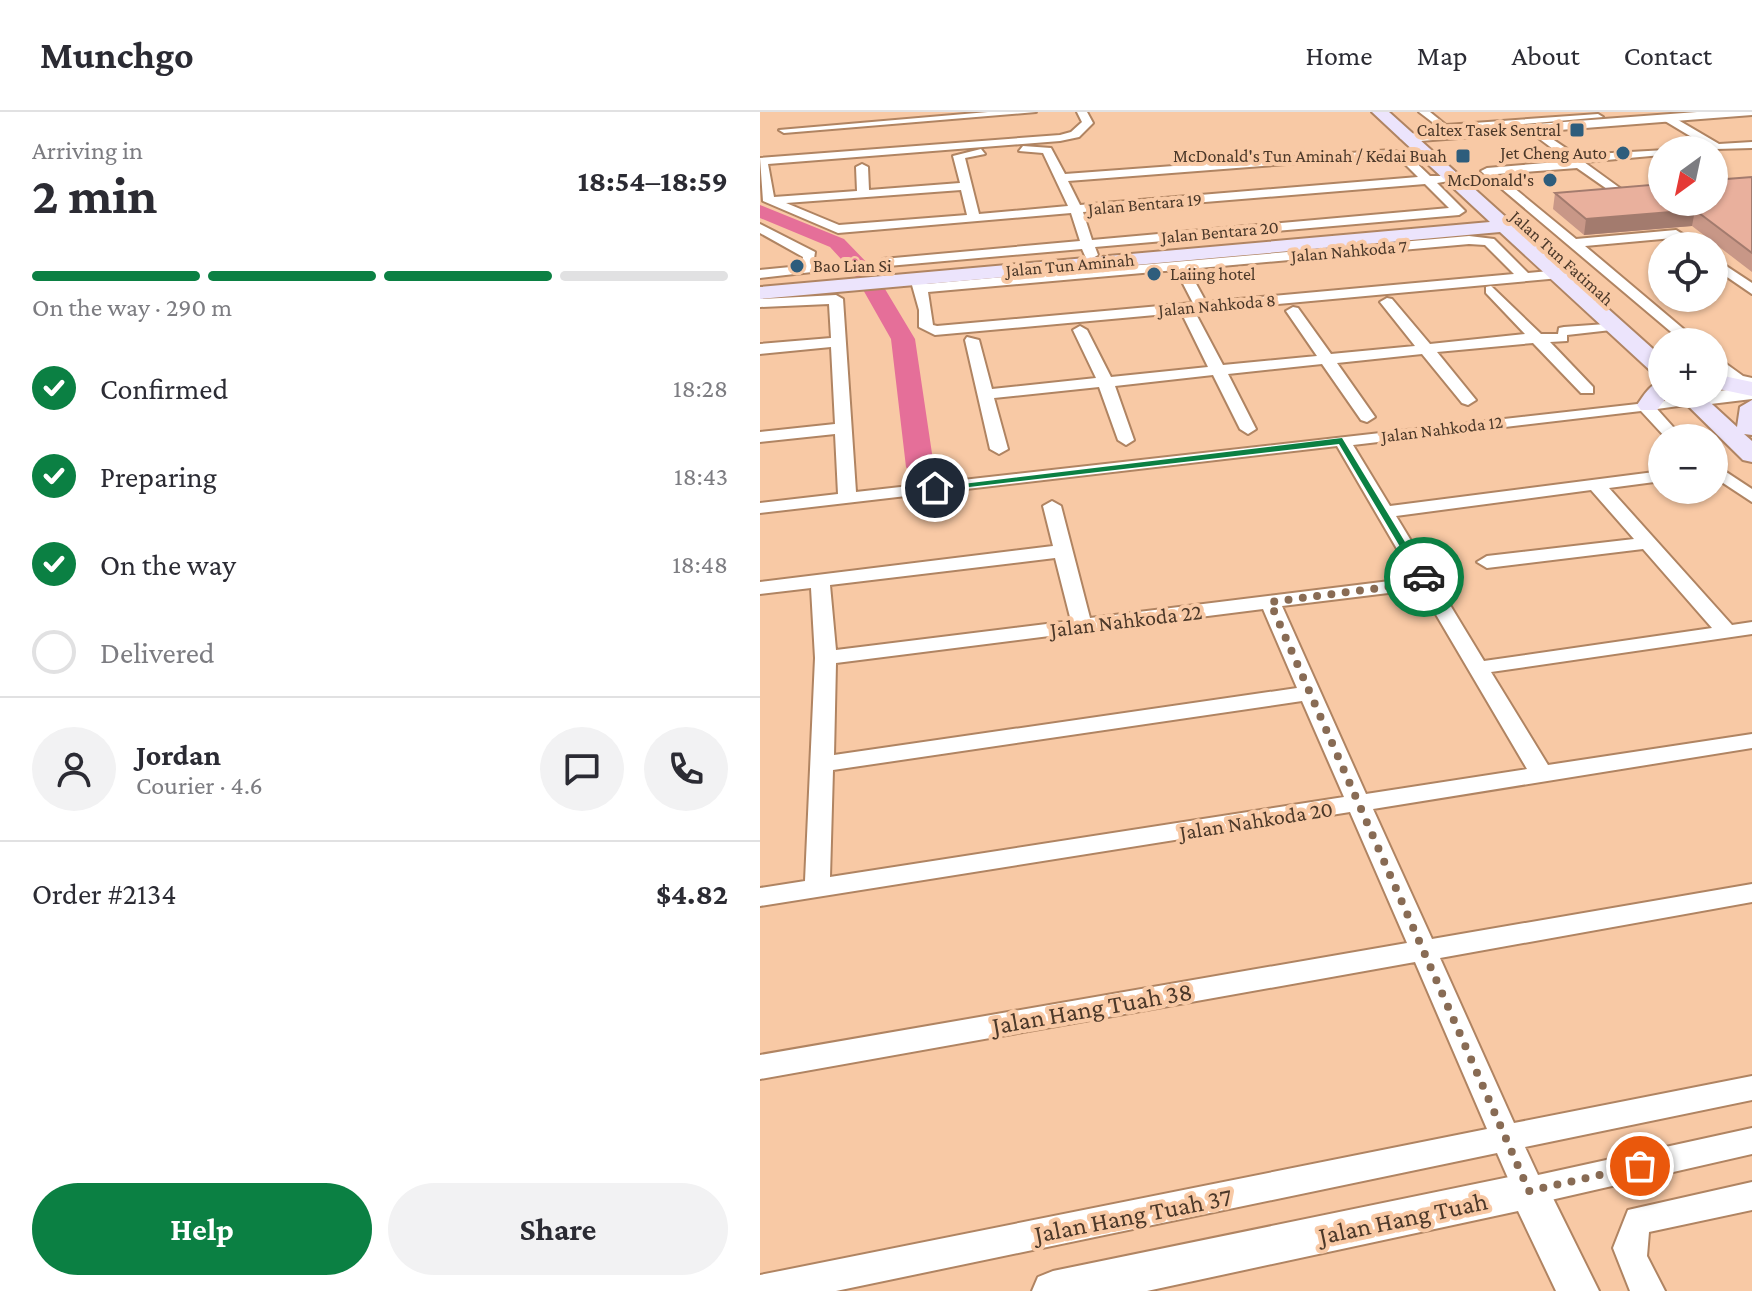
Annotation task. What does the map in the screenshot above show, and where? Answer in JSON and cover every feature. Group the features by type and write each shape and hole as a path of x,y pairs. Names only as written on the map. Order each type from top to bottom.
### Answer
{"main road":[{"path":"1380,112 1416,137"},
{"path":"1397,112 1451,178 1512,217"},
{"name":"Jalan Tun Fatimah","path":"1416,137 1612,303 1648,365"},
{"name":"Jalan Tun Fatimah","path":"1512,217 1560,274 1618,328 1648,369"},
{"name":"Jalan Tun Aminah","path":"760,285 1089,249 1512,217"},
{"name":"Jalan Tun Aminah","path":"888,273 919,284 1512,217"},
{"name":"Jalan Tun Aminah","path":"760,293 815,279"},
{"path":"1612,303 1608,307 1630,326 1618,328"},
{"path":"1728,390 1752,388"},
{"path":"1716,408 1752,455"},
{"path":"1728,408 1751,422"}],"street":[{"path":"781,159 784,125 1031,112 1076,210 1089,249"},
{"path":"974,218 962,154 1044,144 1083,130 1088,123 1082,112"},
{"path":"1424,112 1444,128 1599,117 1669,119 1749,112"},
{"path":"1503,112 1516,122"},
{"path":"1416,137 1533,129 1599,117"},
{"path":"1669,119 1698,136"},
{"path":"1533,129 1620,194"},
{"path":"966,186 769,201 761,161 1044,144"},
{"path":"1728,147 1752,145"},
{"path":"1061,178 1391,153 1404,157 1429,180"},
{"path":"1648,153 1487,171 1512,217 1572,243 1675,328"},
{"path":"862,167 863,194"},
{"name":"Jalan Bentara 19","path":"769,201 838,229 1451,178"},
{"name":"Jalan Bentara 20","path":"1089,249 1459,211 1429,180"},
{"path":"1592,196 1634,193"},
{"path":"1512,217 1551,200"},
{"path":"887,226 888,273"},
{"path":"760,228 767,236 810,255 808,269 815,279"},
{"path":"1572,243 1648,236"},
{"name":"Jalan Nahkoda 7","path":"919,284 1482,240 1489,242 1524,277"},
{"path":"1180,266 1219,370 1248,429"},
{"path":"1728,272 1752,290"},
{"path":"760,274 815,279"},
{"name":"Jalan Nahkoda 8","path":"919,284 926,327 935,331 1196,311 1560,274"},
{"path":"1491,290 1587,390"},
{"path":"760,303 833,297 847,498"},
{"path":"1387,302 1468,400"},
{"path":"1293,311 1367,417"},
{"path":"986,394 1618,328"},
{"path":"1080,330 1105,381 1126,440"},
{"path":"972,340 999,449"},
{"path":"760,349 838,342"},
{"path":"1728,372 1752,388"},
{"name":"Jalan Nahkoda 12","path":"760,508 1342,441 1648,383"},
{"path":"760,437 843,428"},
{"path":"1342,441 1541,773"},
{"path":"1384,512 1648,478"},
{"path":"1728,479 1752,497"},
{"path":"1596,485 1727,632"},
{"path":"1052,506 1082,626"},
{"path":"1487,562 1648,543"},
{"path":"760,588 1062,551"},
{"path":"817,889 826,658 820,581"},
{"name":"Jalan Nahkoda 22","path":"826,658 1426,582"},
{"path":"1270,602 1506,1140 1578,1291"},
{"path":"1478,668 1752,628"},
{"path":"822,764 1310,693"},
{"name":"Jalan Nahkoda 20","path":"760,897 1752,741"},
{"name":"Jalan Hang Tuah 38","path":"760,1067 1752,893"},
{"name":"Jalan Hang Tuah 37","path":"760,1291 1752,1088"},
{"name":"Jalan Hang Tuah","path":"1053,1291 1752,1141"},
{"path":"1648,1291 1629,1250 1628,1236 1639,1220 1752,1196"}],"building":[{"path":"1752,177 1752,253 1703,216 1728,216 1728,179"},
{"path":"1648,185 1648,214 1586,219 1555,193"}],"waterway":[{"path":"760,211 837,243 862,269 903,339 920,467"}],"way so far":[{"path":"1424,577 1426,582 1270,602 1529,1191 1640,1166"}],"place":[{"name":"Caltex Tasek Sentral","path":"1577,130"},
{"name":"Jet Cheng Auto","path":"1623,153"},
{"name":"McDonald's Tun Aminah / Kedai Buah","path":"1463,156"},
{"name":"McDonald's","path":"1550,180"},
{"name":"Bao Lian Si","path":"797,266"},
{"name":"Laiing hotel","path":"1154,274"}],"route":[{"path":"935,488 1342,441 1424,577"}]}
